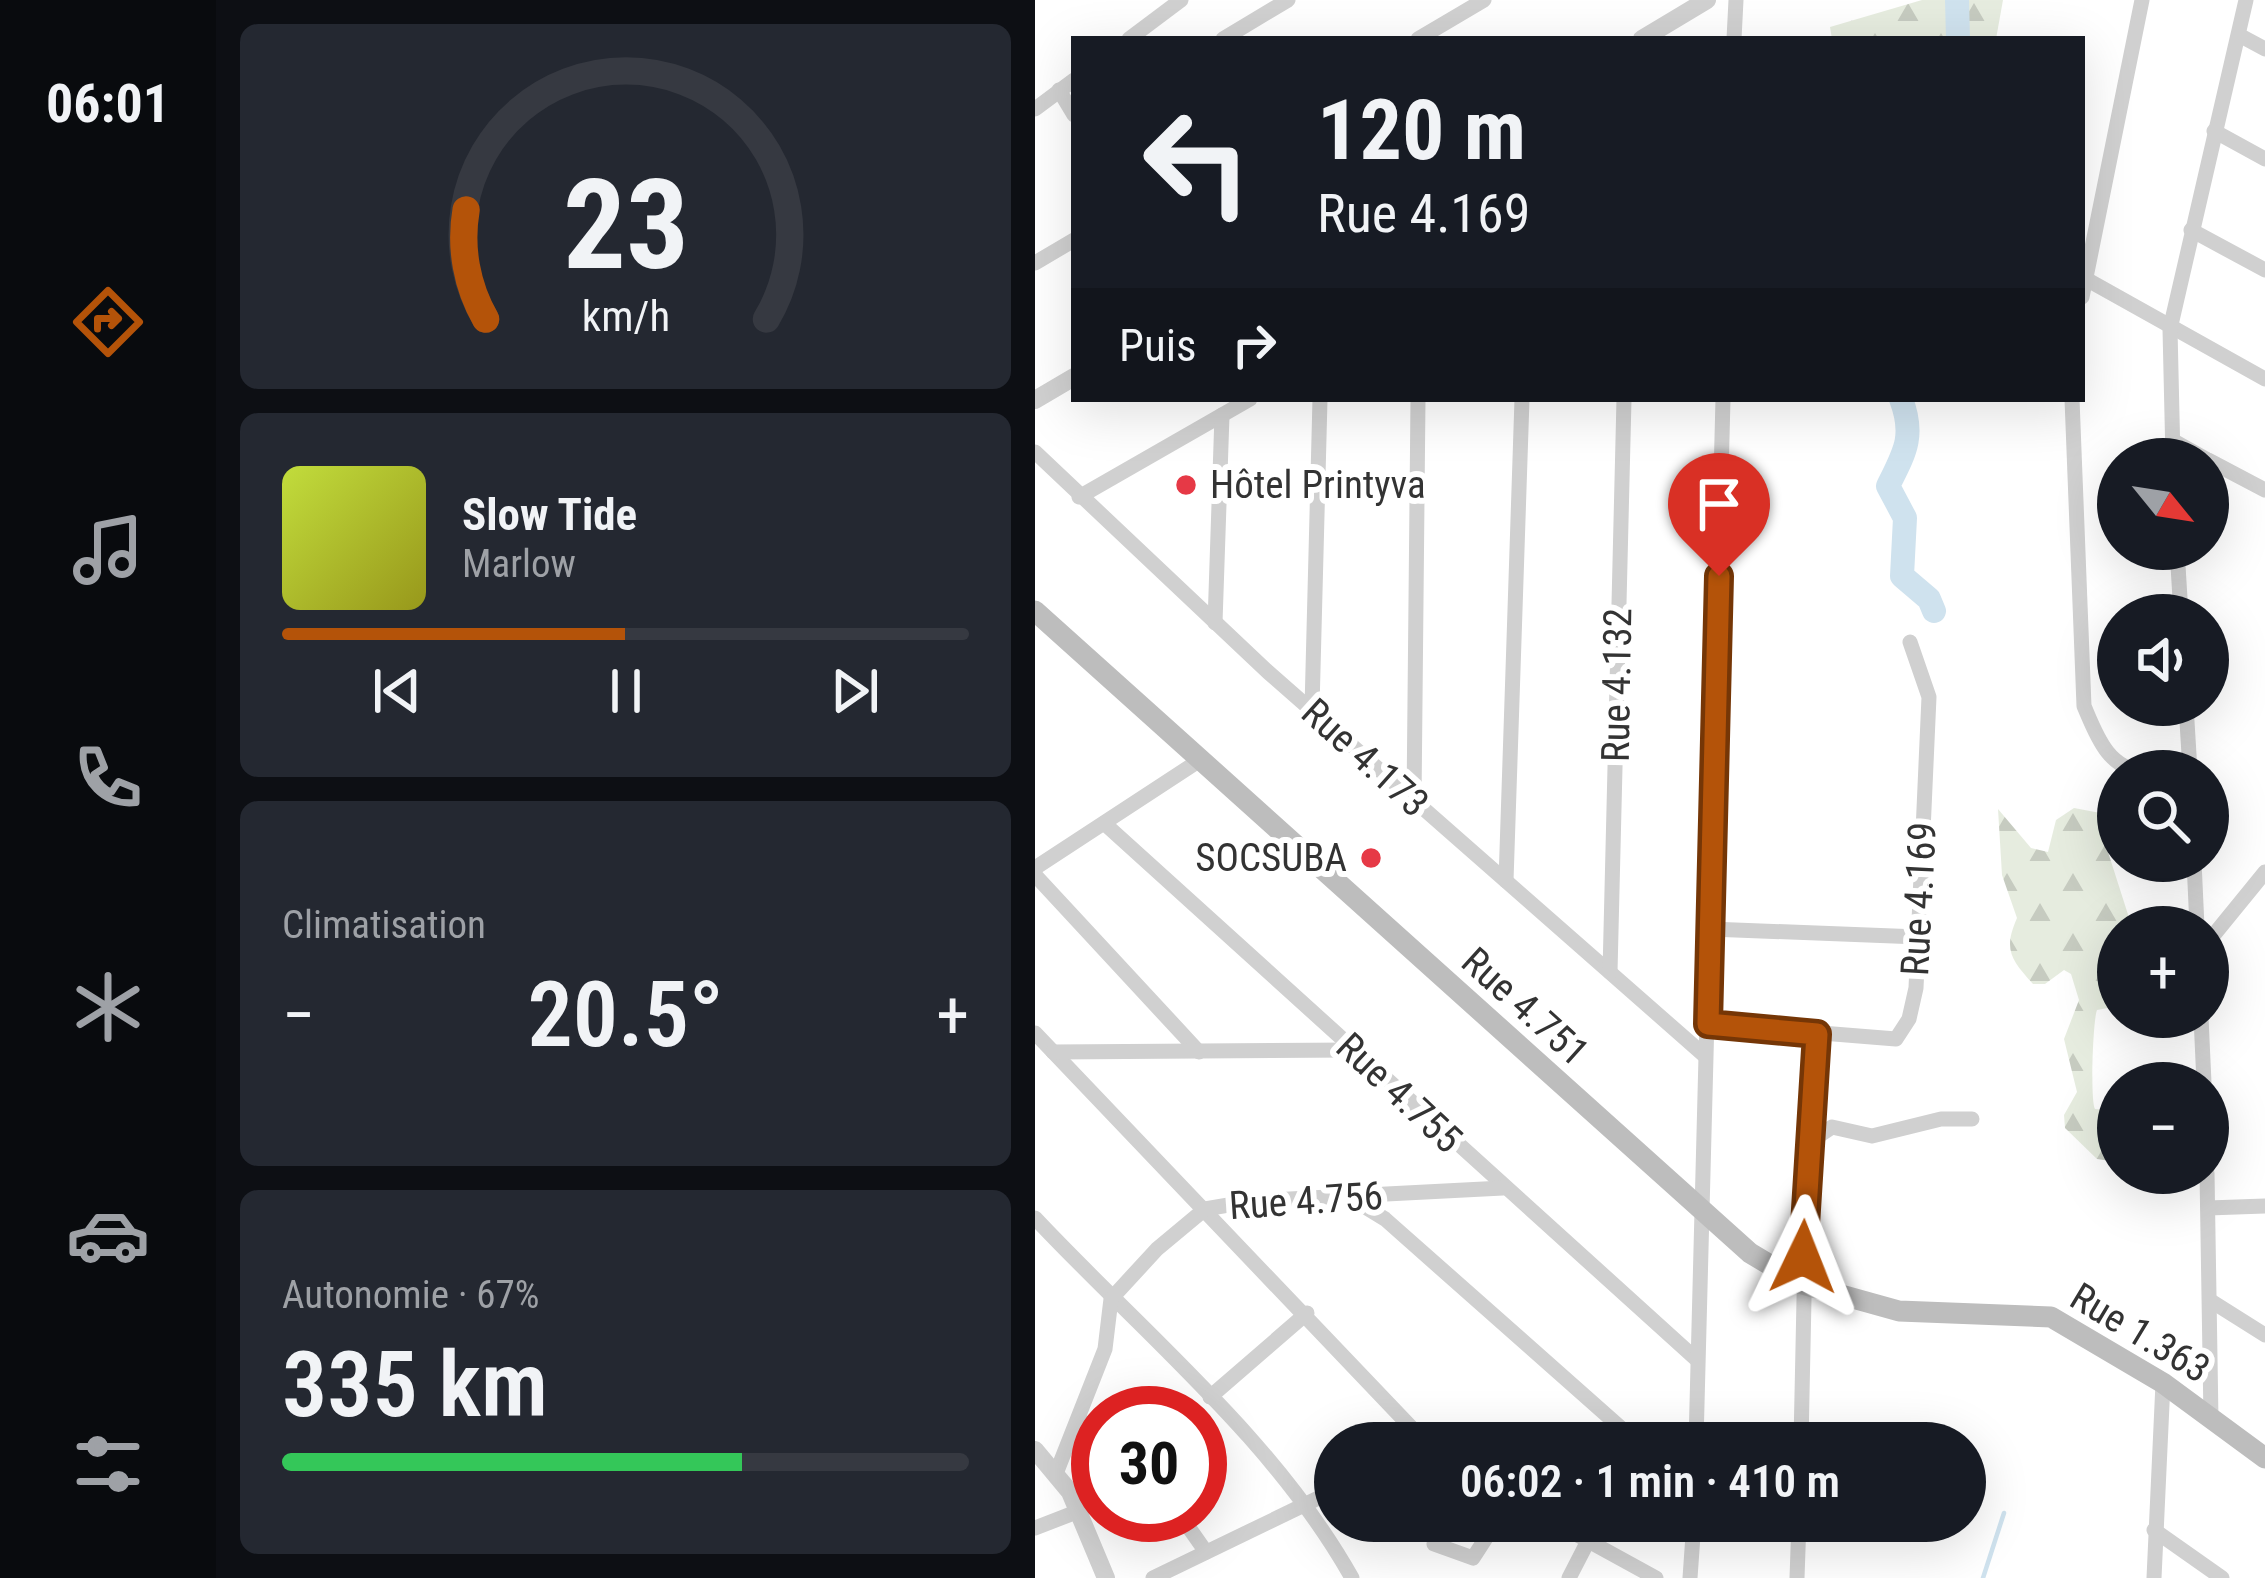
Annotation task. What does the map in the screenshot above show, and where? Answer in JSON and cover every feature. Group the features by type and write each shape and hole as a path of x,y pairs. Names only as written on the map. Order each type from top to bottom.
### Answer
{"main road":[{"name":"Rue 4.751","path":"1035,611 1705,1217 1802,1284 1899,1312 2036,1313"},
{"name":"Rue 1.363","path":"2036,1313 2068,1326 2163,1383 2265,1459"}],"street":[{"path":"1133,36 1181,0"},
{"path":"1228,36 1288,0"},
{"path":"1423,36 1484,0"},
{"path":"1648,36 1707,0"},
{"path":"1734,36 1736,0"},
{"path":"2085,286 2141,0"},
{"path":"2172,438 2170,329 2246,0"},
{"path":"2239,34 2265,49"},
{"path":"1035,109 1071,82"},
{"path":"1059,90 1071,110"},
{"path":"2214,131 2265,159"},
{"path":"2191,230 2265,270"},
{"path":"1035,262 1071,242"},
{"path":"2087,279 2265,379"},
{"path":"1035,400 1071,379"},
{"path":"1079,496 1245,402"},
{"path":"1312,708 1320,402"},
{"path":"1414,802 1418,402"},
{"path":"1506,880 1522,402"},
{"name":"Rue 4.132","path":"1610,972 1624,402"},
{"path":"1696,1422 1723,402"},
{"path":"2072,402 2084,706 2106,750"},
{"path":"1215,623 1222,415"},
{"name":"Rue 4.173","path":"1035,452 1215,623 1704,1054"},
{"path":"2229,471 2265,490"},
{"name":"Rue 4.169","path":"1708,1024 1896,1039 1909,1019 1916,988 1929,697 1909,642"},
{"path":"1199,1052 1035,872 1200,760"},
{"name":"Rue 4.755","path":"1105,824 1696,1359"},
{"path":"2229,916 2265,872"},
{"path":"1711,929 1919,937"},
{"path":"1035,1033 1408,1422"},
{"path":"1801,1422 1802,1284 1817,1034"},
{"path":"1053,1052 1352,1050"},
{"path":"1808,1143 1832,1127 1872,1136 1940,1119 1972,1119"},
{"name":"Rue 4.756","path":"1111,1299 1157,1249 1205,1209 1503,1189"},
{"path":"2208,1194 2211,1419"},
{"path":"1349,1196 1385,1219 1614,1422"},
{"path":"2208,1208 2265,1206"},
{"path":"1035,1218 1199,1386"},
{"path":"1092,1386 1105,1349 1111,1299"},
{"path":"2211,1301 2265,1335"},
{"path":"1223,1386 1307,1313"},
{"path":"2154,1578 2163,1383"},
{"path":"1227,1416 1304,1503 1351,1578"},
{"path":"1057,1471 1071,1441"},
{"path":"1035,1450 1057,1471 1071,1496"},
{"path":"1153,1578 1314,1499"},
{"path":"1035,1528 1071,1514"},
{"path":"2153,1530 2221,1578"},
{"path":"1091,1542 1105,1578"},
{"path":"1199,1542 1206,1552"},
{"path":"1434,1544 1473,1558 1483,1542"},
{"path":"1690,1578 1693,1542"},
{"path":"1797,1578 1798,1542"},
{"path":"1569,1578 1587,1543 1656,1578"}],"green space":[{"path":"1922,0 2003,0 1997,36 1832,36 1830,27"},
{"path":"2074,808 2097,812 2097,882 2118,882 2125,906 2097,906 2092,1077 2097,1159 2065,1128 2064,1115 2077,1092 2064,1039 2079,1000 2071,974 2064,970 2045,984 2033,984 2010,946 2017,918 2002,875 1998,809 2031,848 2048,852 2056,820"}],"waterway":[{"path":"1957,0 1958,36"},
{"path":"1902,402 1906,444 1888,486 1905,518 1902,576 1929,599 1934,611"},
{"path":"1983,1578 2004,1513"}],"place":[{"name":"Hôtel Printyva","path":"1186,485"},
{"name":"SOCSUBA","path":"1371,858"}],"route":[{"path":"1719,576 1708,1024 1817,1034 1808,1107 1803,1257"}]}
